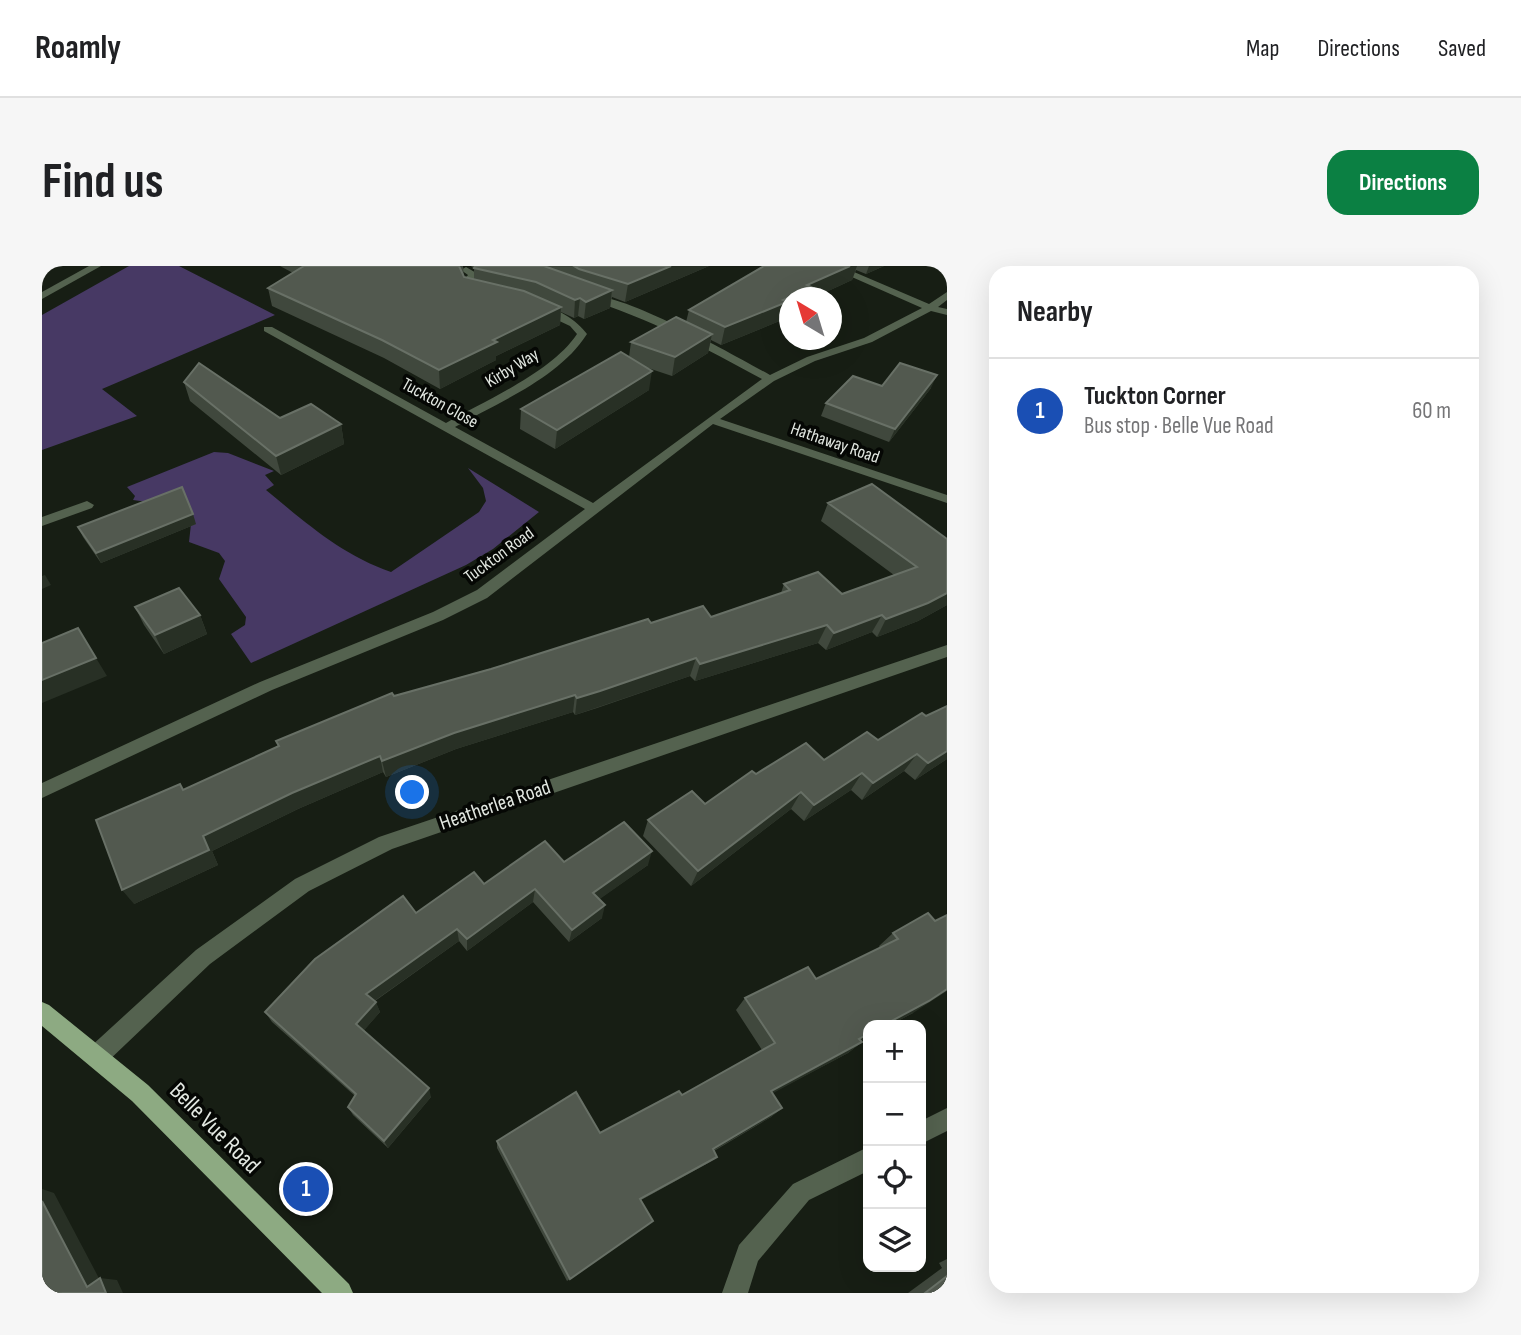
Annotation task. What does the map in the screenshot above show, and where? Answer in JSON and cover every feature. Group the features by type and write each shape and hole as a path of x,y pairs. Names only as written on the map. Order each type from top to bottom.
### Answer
{"main road":[{"name":"Belle Vue Road","path":"42,1012 140,1093 340,1293"}],"street":[{"path":"42,296 96,266"},
{"path":"832,266 930,308 947,312"},
{"path":"466,270 473,274 466,281 468,290 485,295"},
{"path":"574,290 629,309 704,343 770,379"},
{"name":"Tuckton Road","path":"42,791 266,686 438,617 482,594 711,420 770,379 811,359 868,340 930,308 947,295"},
{"name":"Kirby Way","path":"447,427 558,361 579,344 582,334 574,324 532,305"},
{"name":"Tuckton Close","path":"268,329 594,509"},
{"name":"Hathaway Road","path":"711,420 947,499"},
{"path":"42,522 88,505"},
{"name":"Heatherlea Road","path":"97,1056 204,957 302,885 386,843 947,651"},
{"path":"926,1130 947,1119"},
{"path":"735,1293 748,1254 802,1192 863,1162"}],"shaded area":[{"path":"129,266 179,266 275,315 102,389 137,416 42,450 42,315"},
{"path":"214,452 228,453 274,471 265,475 274,485 266,490 340,547 391,572 479,512 486,501 483,488 468,468 539,512 493,549 466,565 251,663 231,634 245,625 246,617 219,579 225,561 219,553 189,542 191,524 161,504 133,500 135,496 127,487"}],"building":[{"path":"304,266 459,266 464,277 524,291 561,307 439,370 382,340 268,288"},
{"path":"544,266 612,290 586,302 580,298 575,300 536,282 474,268"},
{"path":"574,266 671,266 628,284"},
{"path":"764,266 850,266 807,285 811,287 779,287 779,305 725,327 689,310"},
{"path":"676,317 712,334 675,357 631,342"},
{"path":"621,352 652,371 557,430 521,409"},
{"path":"199,363 280,418 311,404 341,424 276,456 184,382"},
{"path":"900,363 937,375 895,429 826,403 853,376 882,386"},
{"path":"872,484 947,539 947,593 886,619 882,615 834,633 827,625 700,664 696,658 600,691 577,698 575,695 454,733 382,761 380,756 292,793 203,836 209,850 122,890 96,820 180,784 183,790 279,746 276,741 392,693 394,696 491,669 648,619 651,623 703,606 711,617 790,590 784,584 818,572 842,594 917,567 828,503"},
{"path":"182,487 193,514 96,553 78,527"},
{"path":"179,588 200,615 155,635 135,607"},
{"path":"78,628 96,658 42,680 42,643"},
{"path":"947,706 947,751 928,763 917,754 873,783 862,773 814,805 801,792 698,871 648,820 692,791 705,804 752,771 756,774 806,743 824,760 867,732 878,740 922,713 926,716"},
{"path":"624,822 652,851 593,893 605,905 572,930 535,889 467,939 457,929 366,994 376,1002 356,1024 429,1088 384,1141 348,1107 356,1094 265,1012 315,959 403,896 416,913 474,872 484,884 545,841 564,862"},
{"path":"928,913 935,921 947,915 947,989 893,1020 863,1020 863,1037 859,1039 862,1042 771,1091 782,1108 713,1149 717,1157 640,1199 653,1221 570,1279 497,1141 576,1092 600,1133 679,1091 682,1095 775,1043 745,998 808,967 816,979 898,939 893,933"},
{"path":"42,1201 87,1287 100,1278 106,1293 42,1293"},
{"path":"947,1276 947,1293 925,1293"}],"place":[{"name":"Tuckton Corner","path":"306,1189"}]}
